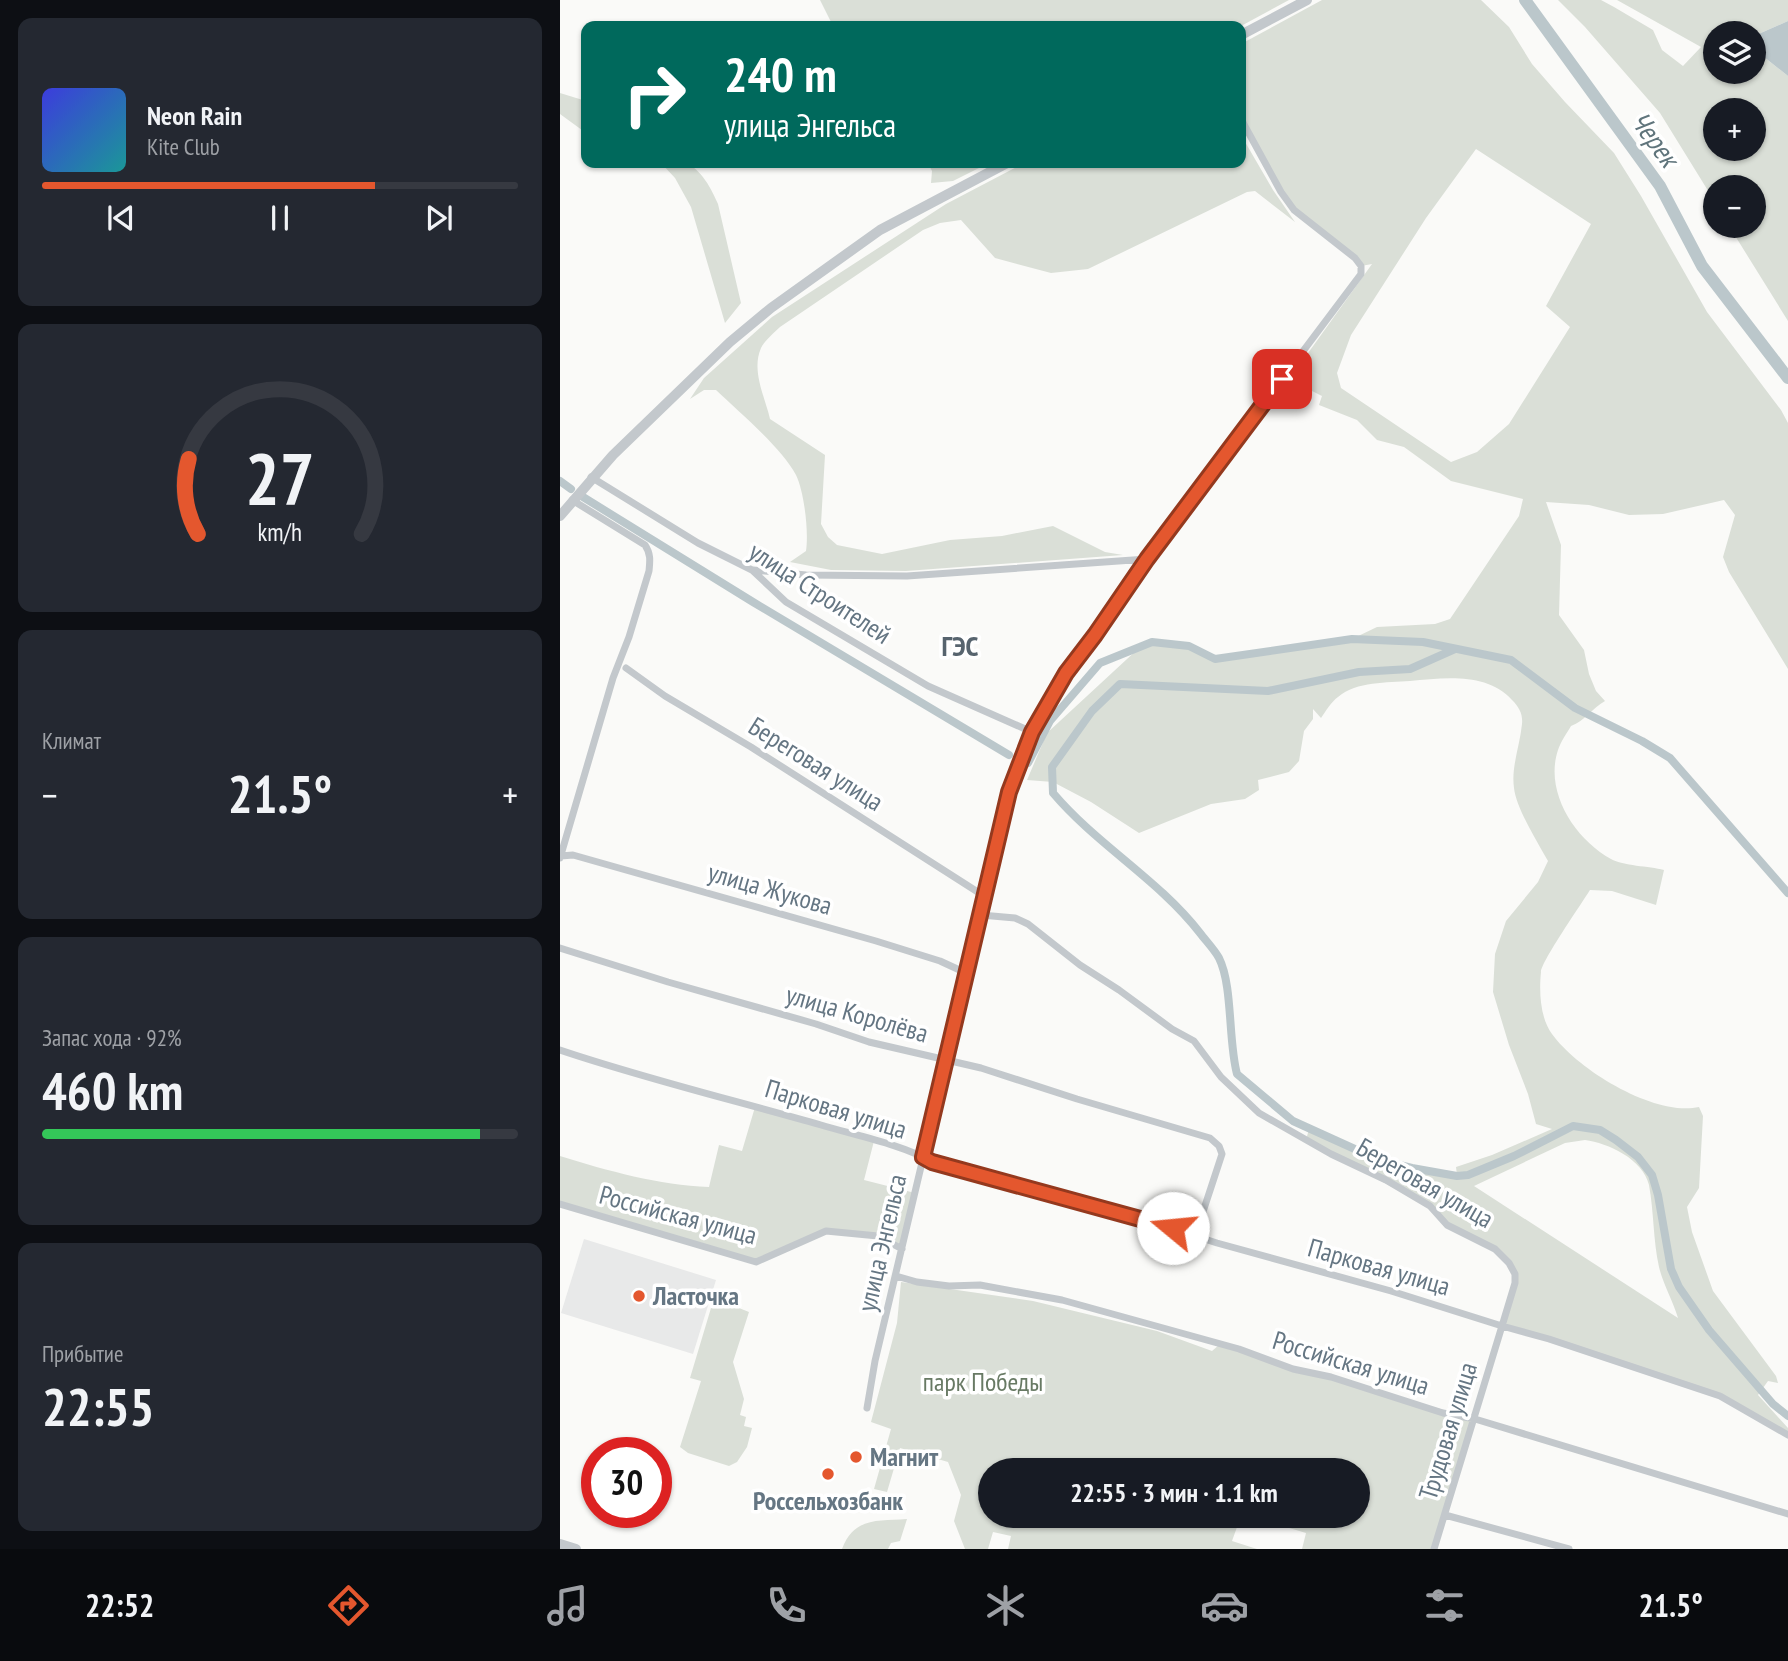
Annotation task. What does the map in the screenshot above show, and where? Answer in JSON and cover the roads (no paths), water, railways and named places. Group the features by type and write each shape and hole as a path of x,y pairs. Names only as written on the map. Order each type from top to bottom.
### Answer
{"street":[{"path":"1246,32 1307,0"},
{"name":"улица Энгельса","path":"867,1408 875,1361 1011,783 1032,732 1066,673 1147,559 1361,274 1361,266 1355,258 1294,210 1281,192 1246,128"},
{"path":"560,516 591,477 730,342 786,296 880,230 998,168"},
{"name":"улица Строителей","path":"591,477 698,543 752,570 786,602 928,686 1032,732"},
{"path":"561,857 616,668 622,657 649,571 649,551 645,545 572,500"},
{"path":"752,570 806,575 907,576 1147,559"},
{"path":"616,668 626,668 622,657"},
{"name":"Береговая улица","path":"626,668 664,696 751,747 984,896"},
{"name":"улица Жукова","path":"561,857 573,855 851,933 966,972"},
{"name":"Береговая улица","path":"981,915 1015,918 1028,924 1080,965 1172,1029 1194,1041 1221,1077 1259,1113 1331,1154 1386,1180 1430,1206 1447,1224 1494,1249 1509,1263 1515,1274 1515,1283 1502,1326"},
{"name":"улица Королёва","path":"560,948 869,1042 981,1068 1214,1141 1222,1154 1198,1227"},
{"name":"Парковая улица","path":"560,1050 923,1157 932,1162 1155,1223 1502,1326"},
{"name":"Российская улица","path":"560,1205 756,1262 826,1231 878,1236 902,1249"},
{"path":"1191,1234 1198,1227 1203,1239"},
{"name":"Российская улица","path":"896,1276 938,1285 980,1285 1062,1300 1238,1349 1293,1369 1331,1377 1443,1413 1475,1419 1788,1514"},
{"path":"1502,1326 1720,1396 1788,1435"},
{"name":"Трудовая улица","path":"1434,1549 1502,1326"},
{"path":"1445,1515 1569,1549"},
{"path":"560,1544 576,1549"}],"waterway":[{"name":"Черек","path":"1525,0 1660,186 1702,266 1788,378"},
{"path":"560,481 571,489"},
{"path":"583,497 1009,755"},
{"path":"1028,763 1050,721 1100,663 1152,642 1189,646 1215,659 1352,639 1423,642 1511,660 1575,708 1670,758 1788,893"},
{"path":"1455,649 1410,669 1359,672 1268,691 1120,684 1092,711 1052,767 1053,793 1070,812 1166,896 1215,951 1226,983 1237,1074 1293,1121 1379,1160 1457,1176 1468,1175 1514,1156 1573,1126 1600,1130 1638,1157 1652,1175 1671,1269 1679,1287 1709,1330 1773,1404 1788,1416"}],"place":[{"name":"Ласточка","path":"639,1296"},
{"name":"Магнит","path":"856,1457"},
{"name":"Россельхозбанк","path":"828,1474"}],"district":[{"name":"ГЭС","path":"960,646"}],"park label":[{"name":"парк Победы","path":"983,1382"}]}
